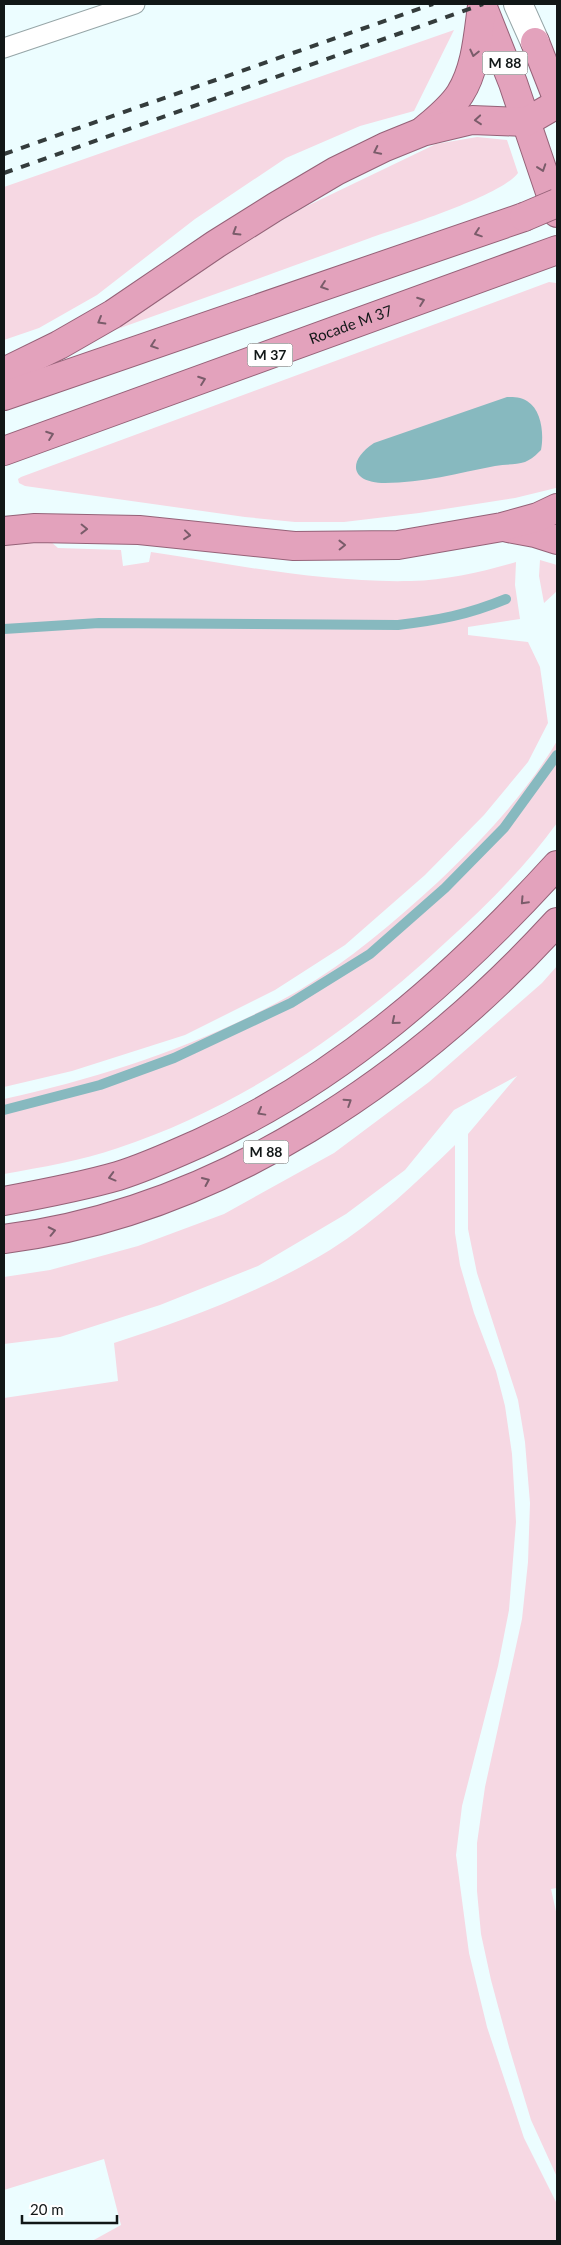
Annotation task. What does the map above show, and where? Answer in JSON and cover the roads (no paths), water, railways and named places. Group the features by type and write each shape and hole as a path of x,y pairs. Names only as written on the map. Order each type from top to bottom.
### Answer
{"highway":[{"name":"M 88","path":"482,4 526,122 557,213"},
{"path":"422,132 447,110 461,93 472,66 482,4"},
{"name":"M 88","path":"546,44 557,98"},
{"path":"4,372 59,345 113,314 216,244 320,180 385,147 422,132 472,120 526,122 557,104"},
{"path":"4,396 524,217 557,203"},
{"name":"Rocade M 37","path":"4,451 547,255"},
{"path":"4,531 35,528 139,530 303,546 398,545 502,527 538,517 557,508"},
{"path":"502,527 535,533 557,540"},
{"name":"M 88","path":"4,1201 60,1191 120,1175 178,1153 233,1128 288,1097 336,1066 386,1029 432,990 520,906 557,865"},
{"name":"M 88","path":"4,1239 30,1236 88,1223 146,1205 204,1182 260,1156 313,1125 371,1087 461,1016 506,975 557,922"}],"street":[{"name":"M 88","path":"518,4 546,44"}],"lane":[{"path":"4,48 135,4"}],"water":[{"path":"507,397 520,398 527,401 536,410 541,423 541,450 527,461 399,483 373,482 359,475 356,470 359,457 374,443"}],"waterway":[{"path":"4,629 99,623 398,625 453,616 506,599"},
{"path":"4,1110 100,1085 174,1058 291,1003 370,954 445,888 504,828 557,755"}],"railway":[{"path":"4,154 433,4"},
{"path":"4,173 483,4"}]}
